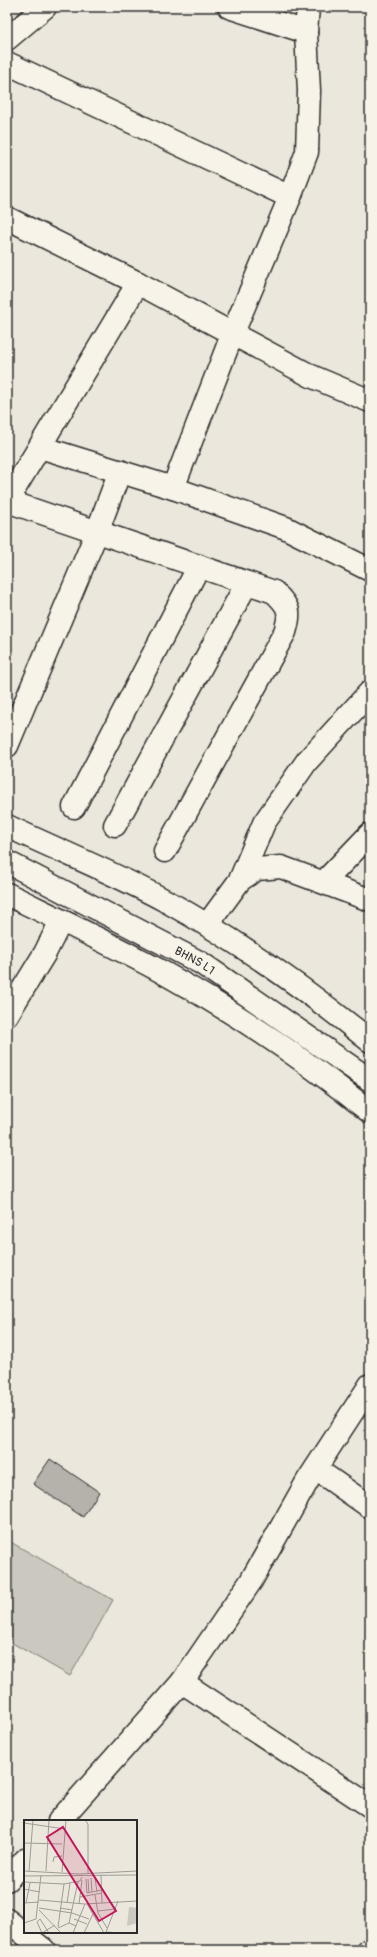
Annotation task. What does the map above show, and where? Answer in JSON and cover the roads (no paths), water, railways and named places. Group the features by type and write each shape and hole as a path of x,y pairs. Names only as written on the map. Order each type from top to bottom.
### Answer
{"street":[{"path":"7,40 45,7"},
{"path":"229,7 306,32"},
{"path":"174,488 232,335 290,197 307,152 309,92 306,32 308,7"},
{"path":"7,63 290,197"},
{"path":"7,218 138,283 232,335 311,376 370,401"},
{"path":"138,283 7,501 274,592 285,602 290,615 285,632 164,851"},
{"path":"40,447 174,488 286,528 370,570"},
{"path":"7,746 97,532 120,471"},
{"path":"74,807 199,566"},
{"path":"115,826 247,583"},
{"path":"206,925 240,880 264,823 307,761 370,692"},
{"path":"7,826 107,871 165,901 206,925 278,971 370,1041"},
{"path":"324,882 370,834"},
{"name":"BHNS L1","path":"7,862 201,963 370,1080"},
{"path":"240,880 257,869 281,867 370,900"},
{"name":"BHNS L1","path":"7,877 170,953 220,984 370,1088"},
{"path":"7,894 101,939 228,1011 288,1051 370,1112"},
{"path":"10,1006 46,953 61,921"},
{"path":"60,1820 182,1682 251,1581 316,1469 370,1386"},
{"path":"316,1469 370,1507"},
{"path":"182,1682 370,1806"},
{"path":"7,1880 24,1861"},
{"path":"7,1920 44,1950"}]}
